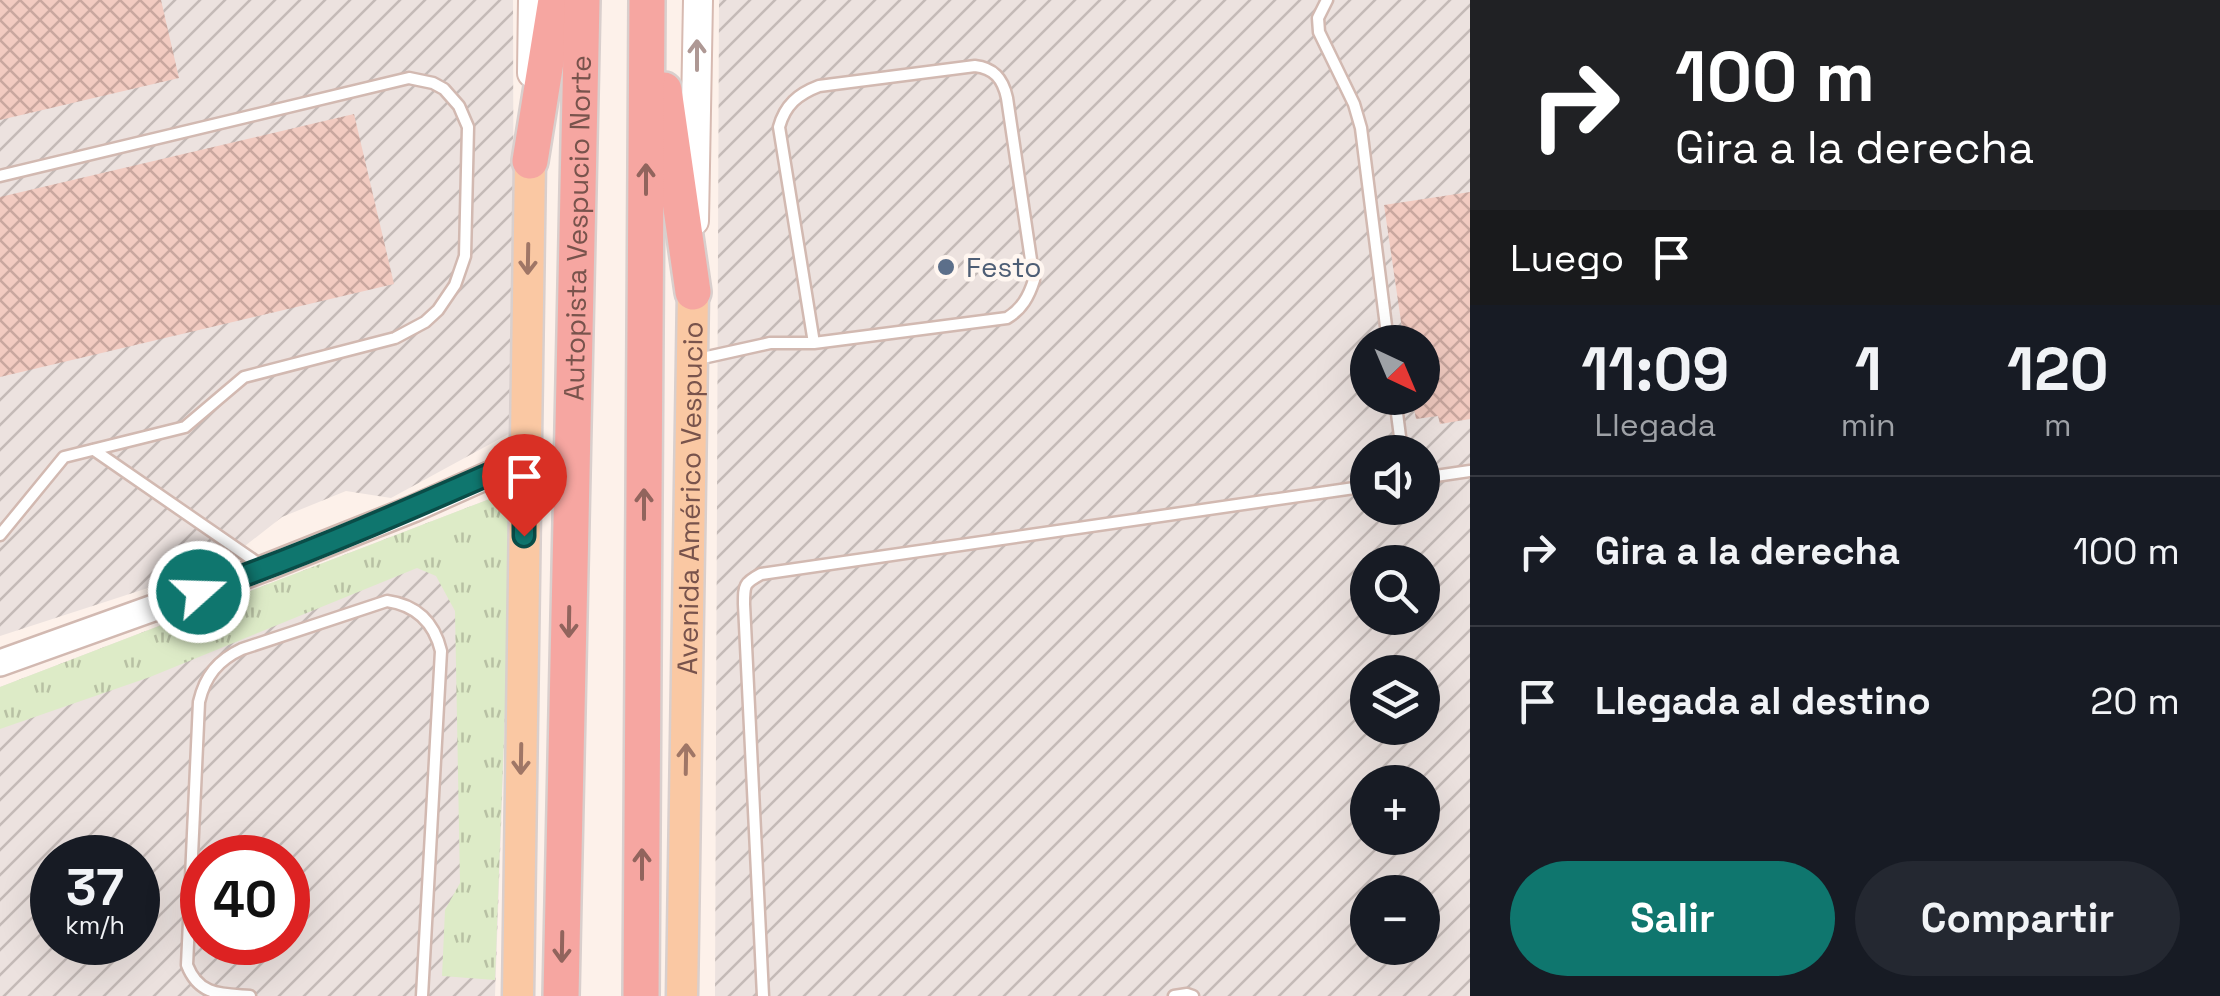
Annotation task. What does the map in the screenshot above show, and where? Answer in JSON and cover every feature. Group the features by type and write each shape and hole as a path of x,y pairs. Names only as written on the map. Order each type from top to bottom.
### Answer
{"highway":[{"path":"530,161 556,0"},
{"name":"Autopista Vespucio Norte","path":"561,996 582,0"},
{"path":"649,0 693,292"},
{"path":"641,996 649,0"}],"main road":[{"path":"518,996 533,0"},
{"name":"Avenida Américo Vespucio","path":"682,996 698,0"}],"street":[{"path":"0,663 266,568 524,459"}],"lane":[{"path":"1327,0 1318,18 1320,32 1361,128 1386,325"},
{"path":"692,360 770,344 814,343 1007,318 1016,313 1034,280 1007,98 996,73 974,66 819,86 804,92 783,112 779,127 814,343"},
{"path":"0,176 408,78 433,83 444,90 459,106 468,127 465,256 448,298 425,322 395,338 244,376 184,427 64,457 0,535"},
{"path":"94,450 266,568"},
{"path":"1440,475 1470,471"},
{"path":"763,996 744,604 748,581 761,574 1350,489"},
{"path":"250,996 210,992 196,982 187,964 202,690 216,666 242,649 387,601 420,613 437,636 440,651 422,996"},
{"path":"1174,996 1193,996"}],"shaded area":[{"path":"0,0 513,0 514,431 391,498 346,491 282,517 222,564 0,636"},
{"path":"719,0 1470,0 1470,996 715,996"},
{"path":"513,490 495,996 0,996 0,687"}],"green space":[{"path":"513,490 495,980 442,976 445,910 460,883 455,611 436,576 417,568 150,677 0,729 0,687"}],"building":[{"path":"0,0 161,0 179,78 0,120"},
{"path":"354,114 394,284 0,377 0,197"},
{"path":"1470,192 1470,419 1440,424 1438,416 1416,419 1415,415 1440,415 1440,325 1402,325 1384,205"}],"place":[{"name":"Festo","path":"946,267"}],"route":[{"path":"199,592 413,509 524,459 524,536"}]}
